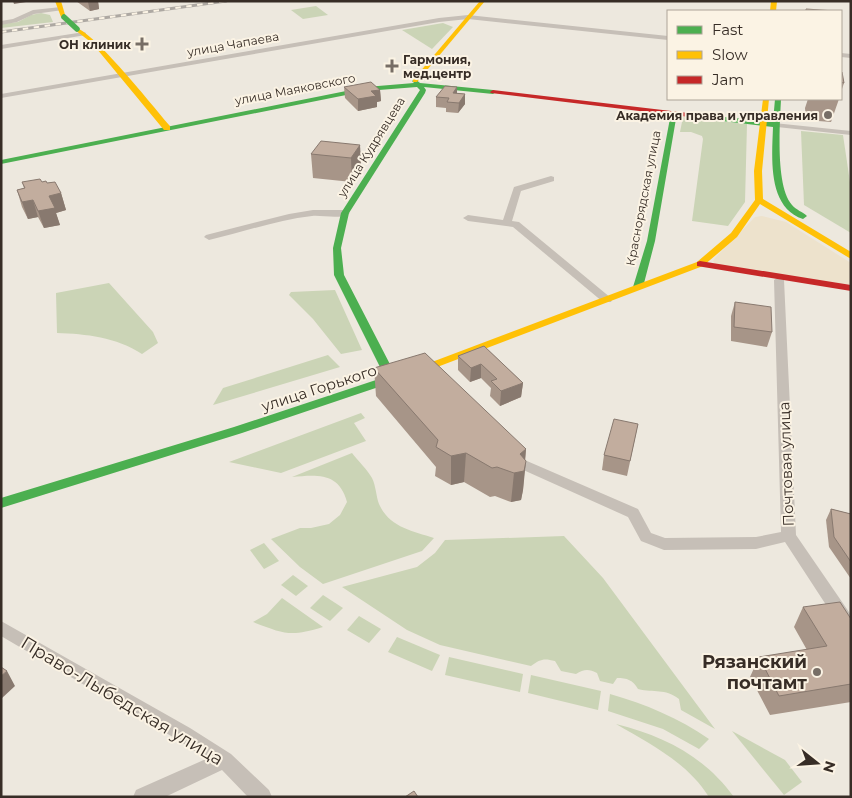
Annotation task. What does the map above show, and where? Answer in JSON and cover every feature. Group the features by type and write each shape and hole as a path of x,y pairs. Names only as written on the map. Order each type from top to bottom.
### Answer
{"street":[{"name":"улица Кудрявцева","path":"392,380 339,274 337,248 345,213 422,93 423,90 414,80 461,21 483,1"},
{"path":"1,23 15,21 33,12 61,9 123,74 167,128"},
{"name":"улица Чапаева","path":"1,96 438,20 461,21"},
{"path":"438,20 667,38"},
{"path":"1,47 80,31"},
{"name":"улица Маяковского","path":"1,162 366,89 419,85 777,125"},
{"path":"766,100 758,170 759,200 851,256"},
{"path":"778,100 779,185 786,204 851,246"},
{"name":"Краснорядская улица","path":"638,287 651,241 674,113"},
{"path":"777,125 851,133"},
{"path":"507,223 517,189 552,179"},
{"name":"улица Горького","path":"1,503 392,380 427,374 638,287 700,264 734,235 759,200"},
{"path":"209,238 289,217 313,213 345,213"},
{"path":"468,218 516,224 607,300"},
{"path":"700,264 851,288"},
{"name":"Почтовая улица","path":"779,280 789,536 851,629"},
{"path":"502,447 516,461 633,513 646,537 664,544 756,543 789,536"},
{"name":"Право-Лыбедская улица","path":"1,628 184,734 224,760 262,797"},
{"path":"143,797 224,760"}],"green space":[{"path":"316,6 328,15 303,19 291,10"},
{"path":"41,13 50,15 53,22 1,28 1,24 18,22 31,15"},
{"path":"443,23 453,27 432,49 402,30"},
{"path":"683,117 747,124 745,202 728,226 692,221 703,139 702,136 691,132 680,132"},
{"path":"801,131 843,135 851,189 851,233 804,205"},
{"path":"109,283 153,332 158,343 142,354 111,340 79,334 57,333 56,293"},
{"path":"335,290 362,350 341,354 313,319 289,295 291,292"},
{"path":"328,355 340,367 213,405 223,388"},
{"path":"361,413 365,418 354,423 366,441 281,473 229,462"},
{"path":"352,453 372,478 383,512 402,527 434,538 422,551 323,584 300,567 271,539 300,528 311,528 329,524 340,515 347,502 339,485 333,480 318,476 292,477"},
{"path":"564,536 603,578 715,729 681,710 679,699 669,693 638,689 634,683 627,679 617,678 613,684 600,681 597,673 591,671 584,670 576,674 561,671 555,661 551,660 545,659 531,666 440,645 407,630 342,587 417,567 435,553 445,540"},
{"path":"264,543 279,561 264,569 250,550"},
{"path":"293,575 308,586 296,596 281,585"},
{"path":"323,595 343,608 330,621 310,608"},
{"path":"282,598 323,627 303,632 288,633 253,622 267,614"},
{"path":"359,616 381,629 369,643 347,630"},
{"path":"397,637 440,655 432,671 388,652"},
{"path":"449,657 523,674 520,692 445,675"},
{"path":"531,675 601,691 598,710 528,693"},
{"path":"610,694 661,712 709,739 699,749 663,729 608,711"},
{"path":"616,724 650,735 682,750 710,770 734,797 709,797 679,764"},
{"path":"732,731 785,760 802,782 784,795"}],"shaded area":[{"path":"762,216 786,222 851,263 851,285 716,265 713,261 715,258 755,217"}],"building":[{"path":"371,82 380,90 371,91 376,96 358,99 344,87"},
{"path":"445,86 457,87 453,93 465,94 459,103 447,102 449,98 436,97"},
{"path":"321,141 360,145 351,158 311,154"},
{"path":"40,179 42,182 46,181 47,183 55,182 61,193 49,196 55,208 38,211 33,200 22,202 17,190 25,188 22,182"},
{"path":"735,302 771,307 772,332 734,327"},
{"path":"484,346 523,383 501,391 491,381 497,379 481,364 471,368 458,356"},
{"path":"425,353 526,449 520,454 526,461 524,471 514,473 497,467 492,468 466,453 451,456 436,447 438,440 374,368"},
{"path":"614,419 638,424 630,461 604,455"},
{"path":"831,509 851,514 851,562 834,537"},
{"path":"840,602 851,619 851,684 779,696 759,657 827,646 803,607"},
{"path":"1,667 7,671 1,676"},
{"path":"414,791 418,797 405,797"}],"railway":[{"path":"1,32 226,1"}],"traffic: fast":[{"path":"64,17 77,29"},
{"path":"392,380 339,275 337,248 345,213 422,93 423,90 415,81"},
{"path":"1,162 366,89 419,85 493,92"},
{"path":"778,100 776,154 779,184 787,205 803,216"},
{"path":"638,287 651,241 674,113"},
{"path":"705,117 777,125"},
{"path":"1,503 238,430 428,367"}],"traffic: slow":[{"path":"58,1 64,17"},
{"path":"415,81 483,1"},
{"path":"773,10 774,1"},
{"path":"77,29 94,42 167,128"},
{"path":"766,100 758,171 759,200 851,256"},
{"path":"428,367 700,264 734,235 759,200"}],"traffic: jam":[{"path":"493,92 705,117"},
{"path":"700,264 851,288"}],"place":[{"name":"ОН клиник","path":"142,44"},
{"name":"Гармония, мед.центр","path":"392,66"},
{"name":"Академия права и управления","path":"828,115"},
{"name":"Рязанский почтамт","path":"817,672"}]}
